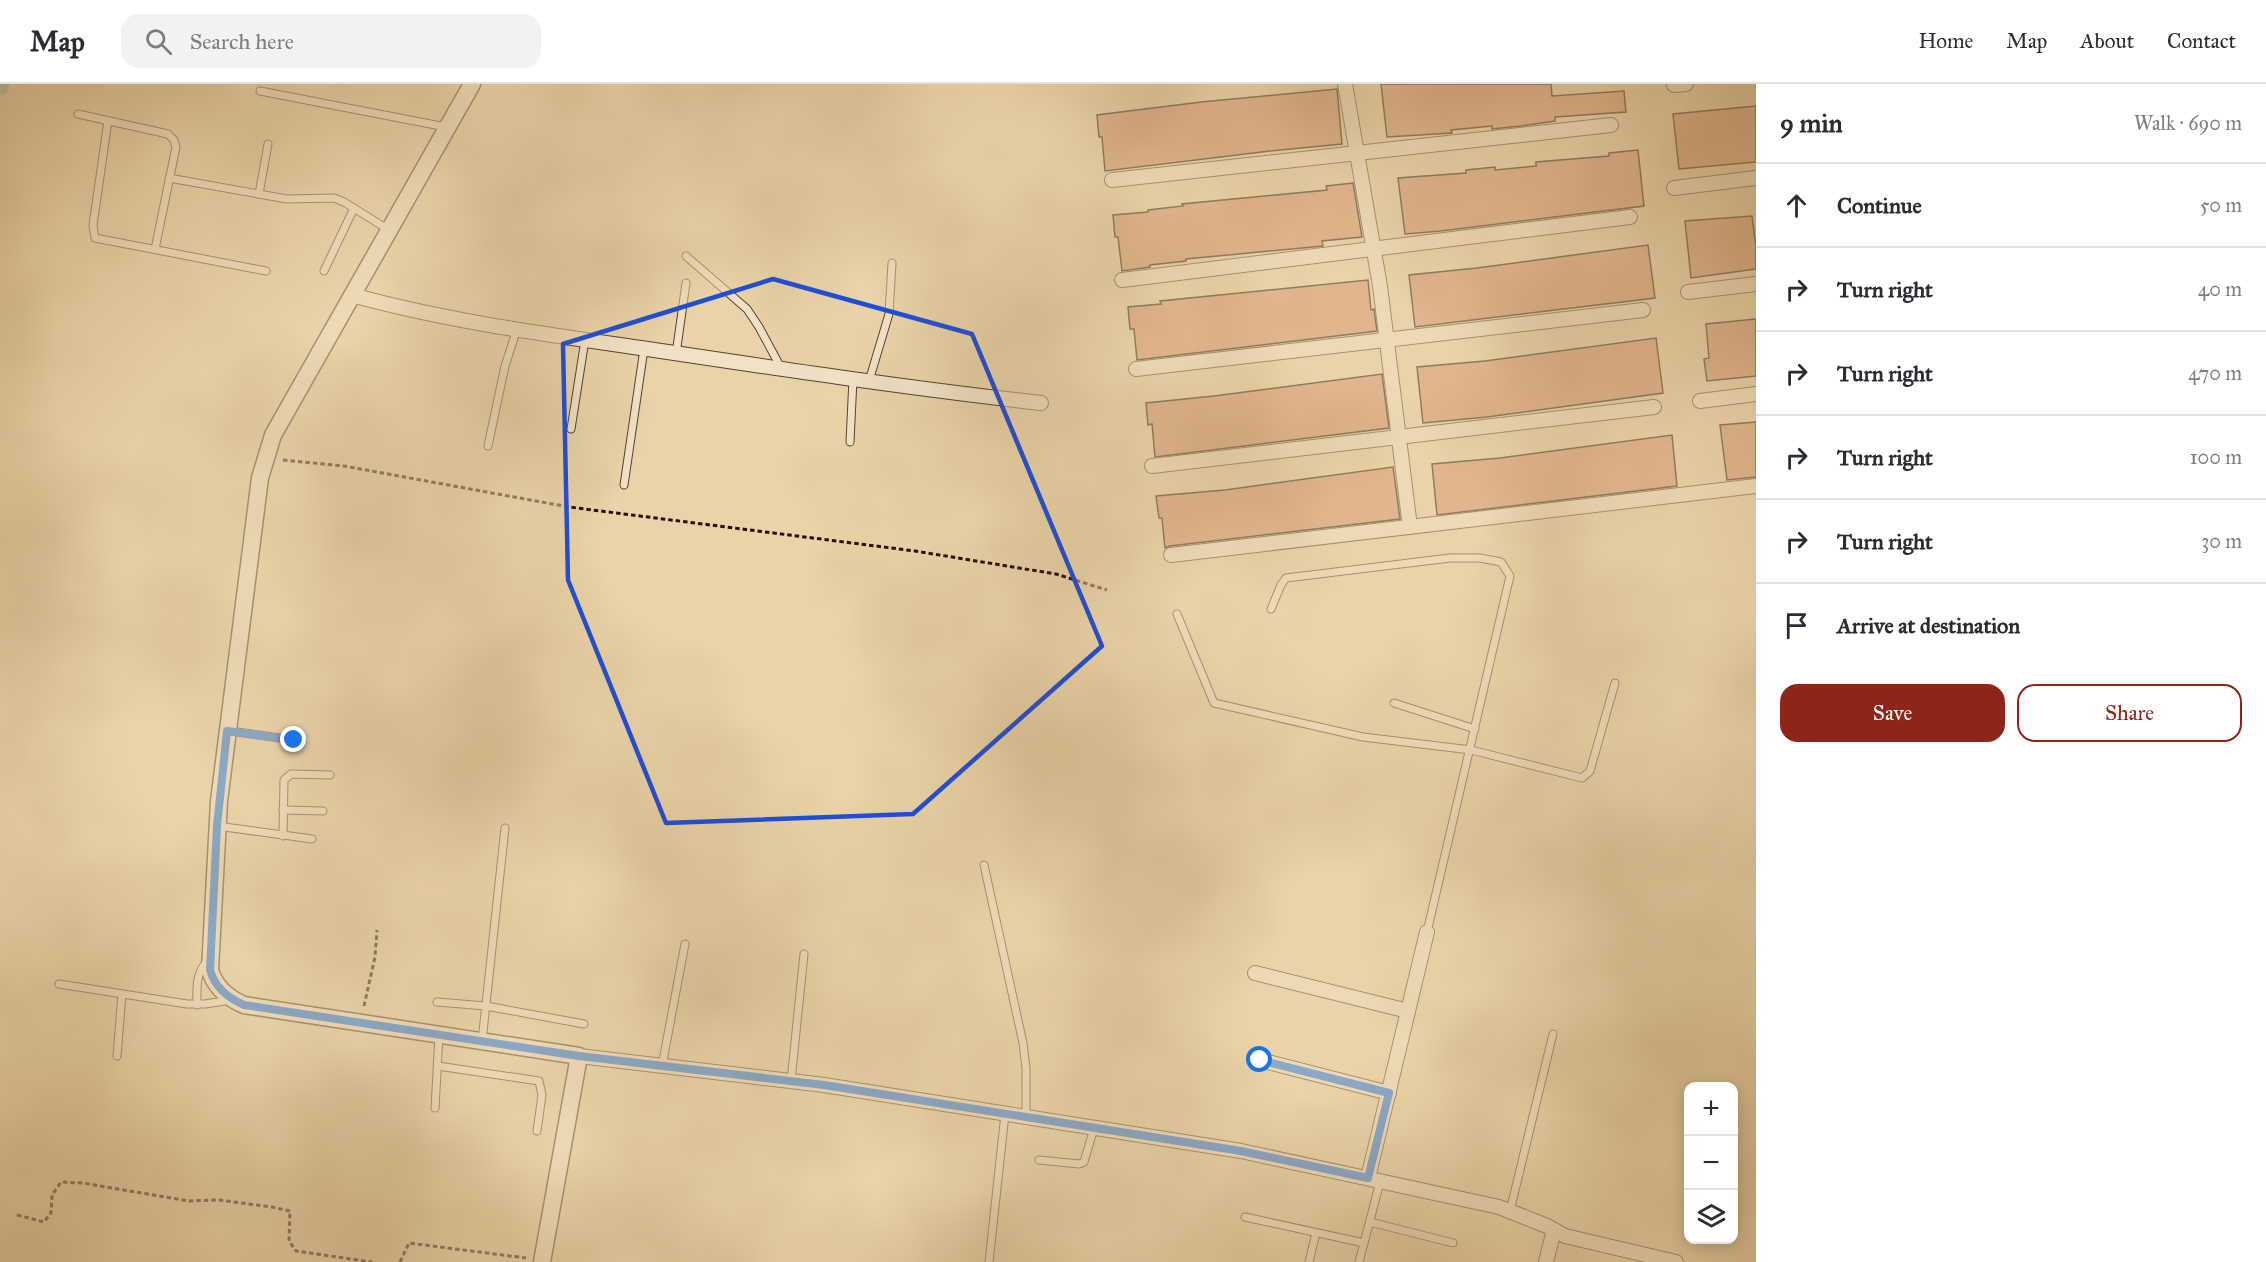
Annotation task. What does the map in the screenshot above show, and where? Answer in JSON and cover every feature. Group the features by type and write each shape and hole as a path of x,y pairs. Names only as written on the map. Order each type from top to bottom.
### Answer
{"street":[{"path":"472,84 273,435 260,478 217,826 210,970 213,982 232,1000 244,1005 579,1056 791,1082 1241,1151 1499,1207 1565,1236 1676,1262"},
{"path":"1345,84 1374,249 1410,527"},
{"path":"1112,180 1611,125"},
{"path":"1674,188 1756,178"},
{"path":"1122,280 1630,217"},
{"path":"1688,292 1756,284"},
{"path":"352,295 436,316 585,340 931,391 1041,403"},
{"path":"1136,369 1643,310"},
{"path":"1700,401 1756,394"},
{"path":"1152,466 1654,407"},
{"path":"1171,555 1756,486"},
{"path":"1374,1180 1389,1093 1427,932"},
{"path":"1255,973 1408,1011"},
{"path":"543,1261 579,1056"},
{"path":"1260,1060 1389,1093"},
{"path":"1546,1262 1554,1230"}],"lane":[{"path":"260,91 448,127"},
{"path":"78,114 168,134 174,140 176,147 155,249"},
{"path":"108,120 93,233 95,238 266,271"},
{"path":"259,194 268,144"},
{"path":"169,178 287,199 334,198 389,230"},
{"path":"324,271 354,208"},
{"path":"686,256 747,309 781,368"},
{"path":"869,381 889,314 892,262"},
{"path":"676,354 686,283"},
{"path":"488,446 505,366 517,329"},
{"path":"571,429 585,340"},
{"path":"624,485 644,349"},
{"path":"849,442 853,379"},
{"path":"1271,609 1286,578 1450,558 1480,558 1502,562 1510,576 1427,932"},
{"path":"1177,614 1214,703 1363,737 1471,750 1582,778 1590,771 1615,683"},
{"path":"1394,703 1475,729"},
{"path":"227,731 294,740"},
{"path":"283,836 284,780 287,776 291,774 330,775"},
{"path":"283,810 323,811"},
{"path":"217,826 312,839"},
{"path":"482,1041 505,828"},
{"path":"984,865 1023,1043 1026,1068 1026,1117"},
{"path":"662,1066 685,944"},
{"path":"791,1082 804,954"},
{"path":"197,1005 199,969 211,957"},
{"path":"59,984 197,1005 232,1000"},
{"path":"117,1056 122,994"},
{"path":"436,1002 486,1005 584,1024"},
{"path":"1510,1211 1552,1034"},
{"path":"435,1108 440,1035"},
{"path":"438,1066 539,1081 542,1095 537,1131"},
{"path":"989,1262 1005,1114"},
{"path":"1039,1160 1079,1164 1084,1162 1094,1128"},
{"path":"1359,1262 1370,1222 1374,1180"},
{"path":"1245,1217 1364,1244"},
{"path":"1370,1222 1453,1244"},
{"path":"1309,1262 1316,1233"}],"path":[{"path":"266,458 344,466 569,507 927,553 1056,574 1107,590"},
{"path":"360,1023 375,957 377,930"},
{"path":"16,1215 45,1222 51,1213 52,1195 61,1182 83,1183 189,1201 219,1200 290,1211 289,1241 296,1251 372,1262"},
{"path":"400,1262 409,1243 543,1261"}],"highlighted area":[{"path":"773,279 972,334 1102,646 913,814 666,823 568,580 563,344"}],"building":[{"path":"1381,84 1551,84 1552,96 1624,91 1626,112 1555,117 1555,121 1521,126 1492,129 1492,126 1451,130 1452,133 1387,137"},
{"path":"1337,89 1342,144 1105,171 1102,137 1099,137 1097,115"},
{"path":"1756,106 1756,162 1679,169 1673,114"},
{"path":"1638,150 1644,206 1405,234 1398,178 1466,173 1466,170 1495,167 1495,170 1536,166 1536,162 1609,156 1609,153"},
{"path":"1353,183 1362,237 1322,241 1323,246 1186,259 1186,261 1122,271 1113,215 1148,212 1148,210 1183,206 1182,204 1327,190 1326,186"},
{"path":"1752,216 1756,269 1691,278 1685,221"},
{"path":"1648,245 1655,298 1415,327 1409,275"},
{"path":"1368,280 1371,310 1374,309 1377,331 1137,360 1134,329 1130,329 1128,307 1161,304 1160,301"},
{"path":"1756,319 1756,376 1707,381 1704,359 1709,358 1706,324"},
{"path":"1656,338 1663,393 1487,417 1423,423 1417,367 1485,361"},
{"path":"1382,374 1389,428 1155,457 1152,424 1148,425 1146,403"},
{"path":"1756,422 1756,477 1727,480 1720,425"},
{"path":"1672,435 1677,486 1437,515 1432,464 1500,458"},
{"path":"1393,467 1400,519 1165,548 1162,518 1159,518 1156,496 1225,490"}],"route":[{"path":"294,740 227,731 217,826 210,970 213,982 221,991 232,1000 244,1005 579,1056 824,1085 1241,1151 1368,1178 1389,1093 1260,1060"}]}
